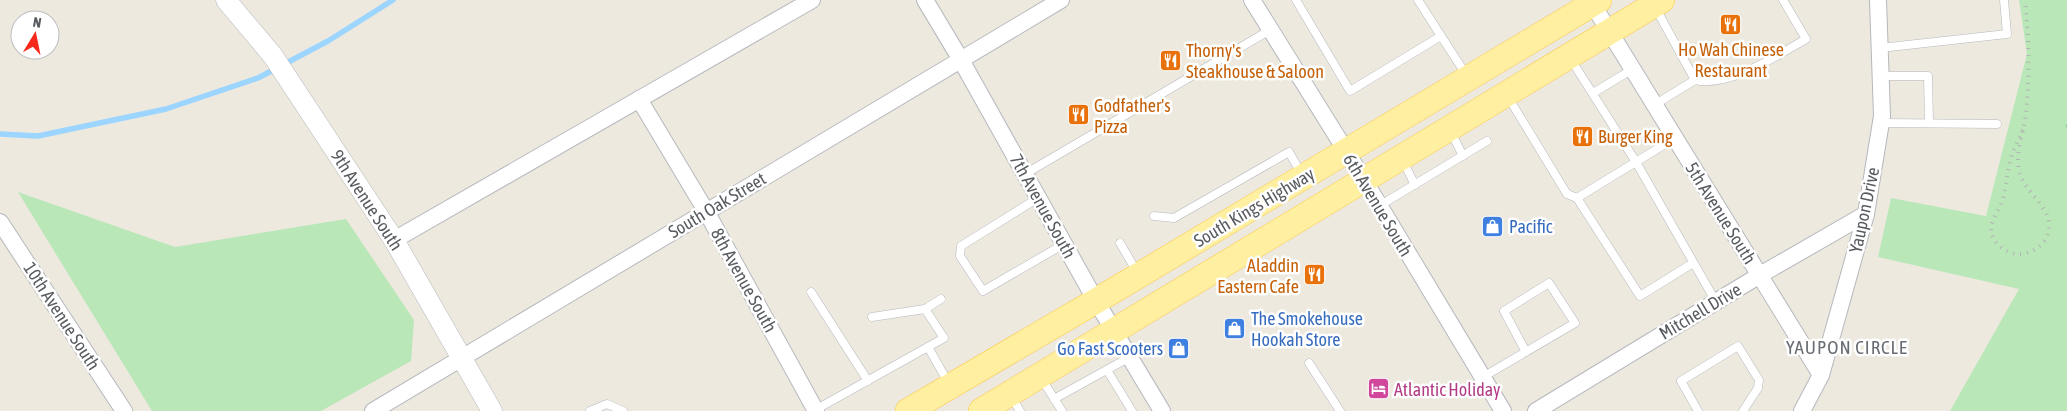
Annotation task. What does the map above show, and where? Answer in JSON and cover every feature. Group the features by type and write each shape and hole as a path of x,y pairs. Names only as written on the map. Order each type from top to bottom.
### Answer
{"main road":[{"name":"South Kings Highway","path":"908,411 1139,276 1594,1"},
{"name":"South Kings Highway","path":"980,411 1015,402 1040,376 1658,3"}],"street":[{"name":"9th Avenue South","path":"226,0 273,56 394,240 492,411"},
{"path":"394,240 812,0"},
{"name":"7th Avenue South","path":"924,0 961,60 1096,301 1162,411"},
{"name":"South Oak Street","path":"373,411 1061,0"},
{"name":"6th Avenue South","path":"1252,0 1364,180 1503,411"},
{"name":"Yaupon Drive","path":"1802,411 1822,375 1866,214 1881,122 1878,0"},
{"name":"5th Avenue South","path":"1594,1 1610,32 1822,375"},
{"name":"8th Avenue South","path":"639,100 706,211 816,411"},
{"name":"Mitchell Drive","path":"1536,411 1760,275 1866,214"},
{"name":"10th Avenue South","path":"0,222 124,411"}],"lane":[{"path":"1296,0 1350,91 1441,36"},
{"path":"1418,0 1468,78"},
{"path":"1654,104 1695,80 1704,82 1747,72 1806,40 1783,0"},
{"path":"1880,48 2007,34 2004,0"},
{"path":"1658,3 1695,80"},
{"path":"1025,174 1270,30"},
{"path":"1569,56 1636,162 1716,302"},
{"path":"1593,93 1633,69"},
{"path":"1881,76 1928,76 1929,123"},
{"path":"1506,94 1567,194 1577,198 1640,296 1693,263"},
{"path":"1881,122 1996,124"},
{"path":"1448,128 1464,156"},
{"path":"1577,198 1675,138"},
{"path":"1379,206 1487,141"},
{"path":"1154,216 1174,218 1289,152 1304,177"},
{"path":"1401,157 1415,185"},
{"path":"1038,198 961,246 960,256 983,291 1064,244"},
{"path":"1120,243 1139,276"},
{"path":"1483,377 1526,352 1575,323 1549,283 1504,311 1526,352"},
{"path":"811,292 868,381"},
{"path":"872,317 925,309 941,299"},
{"path":"816,411 944,338 925,309"},
{"path":"1698,411 1681,381 1738,346 1760,380 1758,388 1743,411"},
{"path":"928,347 950,386"},
{"path":"1054,399 1130,357"},
{"path":"1309,363 1340,411"},
{"path":"1107,370 1132,411"},
{"path":"1040,376 1062,411"},
{"path":"590,411 607,404 623,411"}],"green space":[{"path":"2019,0 2067,0 2067,411 1950,411 2019,289 1878,257 1891,198 1986,216 2027,54"},
{"path":"18,192 175,247 346,219 414,320 411,361 321,411 152,411"}],"waterway":[{"path":"0,134 38,136 166,109 258,78 328,41 393,0"}],"railway":[{"path":"2023,130 2011,157 2004,195 1991,228 1995,241 2002,248 2017,254 2024,254 2035,250 2045,240 2049,230 2049,220 2022,179 2018,163 2026,113 2028,84 2025,0"}],"place":[{"name":"Ho Wah Chinese Restaurant","path":"1731,24"},
{"name":"Thorny's Steakhouse & Saloon","path":"1170,60"},
{"name":"Godfather's Pizza","path":"1078,115"},
{"name":"Burger King","path":"1582,136"},
{"name":"Pacific","path":"1493,226"},
{"name":"Aladdin Eastern Cafe","path":"1315,275"},
{"name":"The Smokehouse Hookah Store","path":"1235,328"},
{"name":"Go Fast Scooters","path":"1179,348"},
{"name":"Atlantic Holiday","path":"1378,389"}],"district":[{"name":"YAUPON CIRCLE","path":"1847,347"}]}
